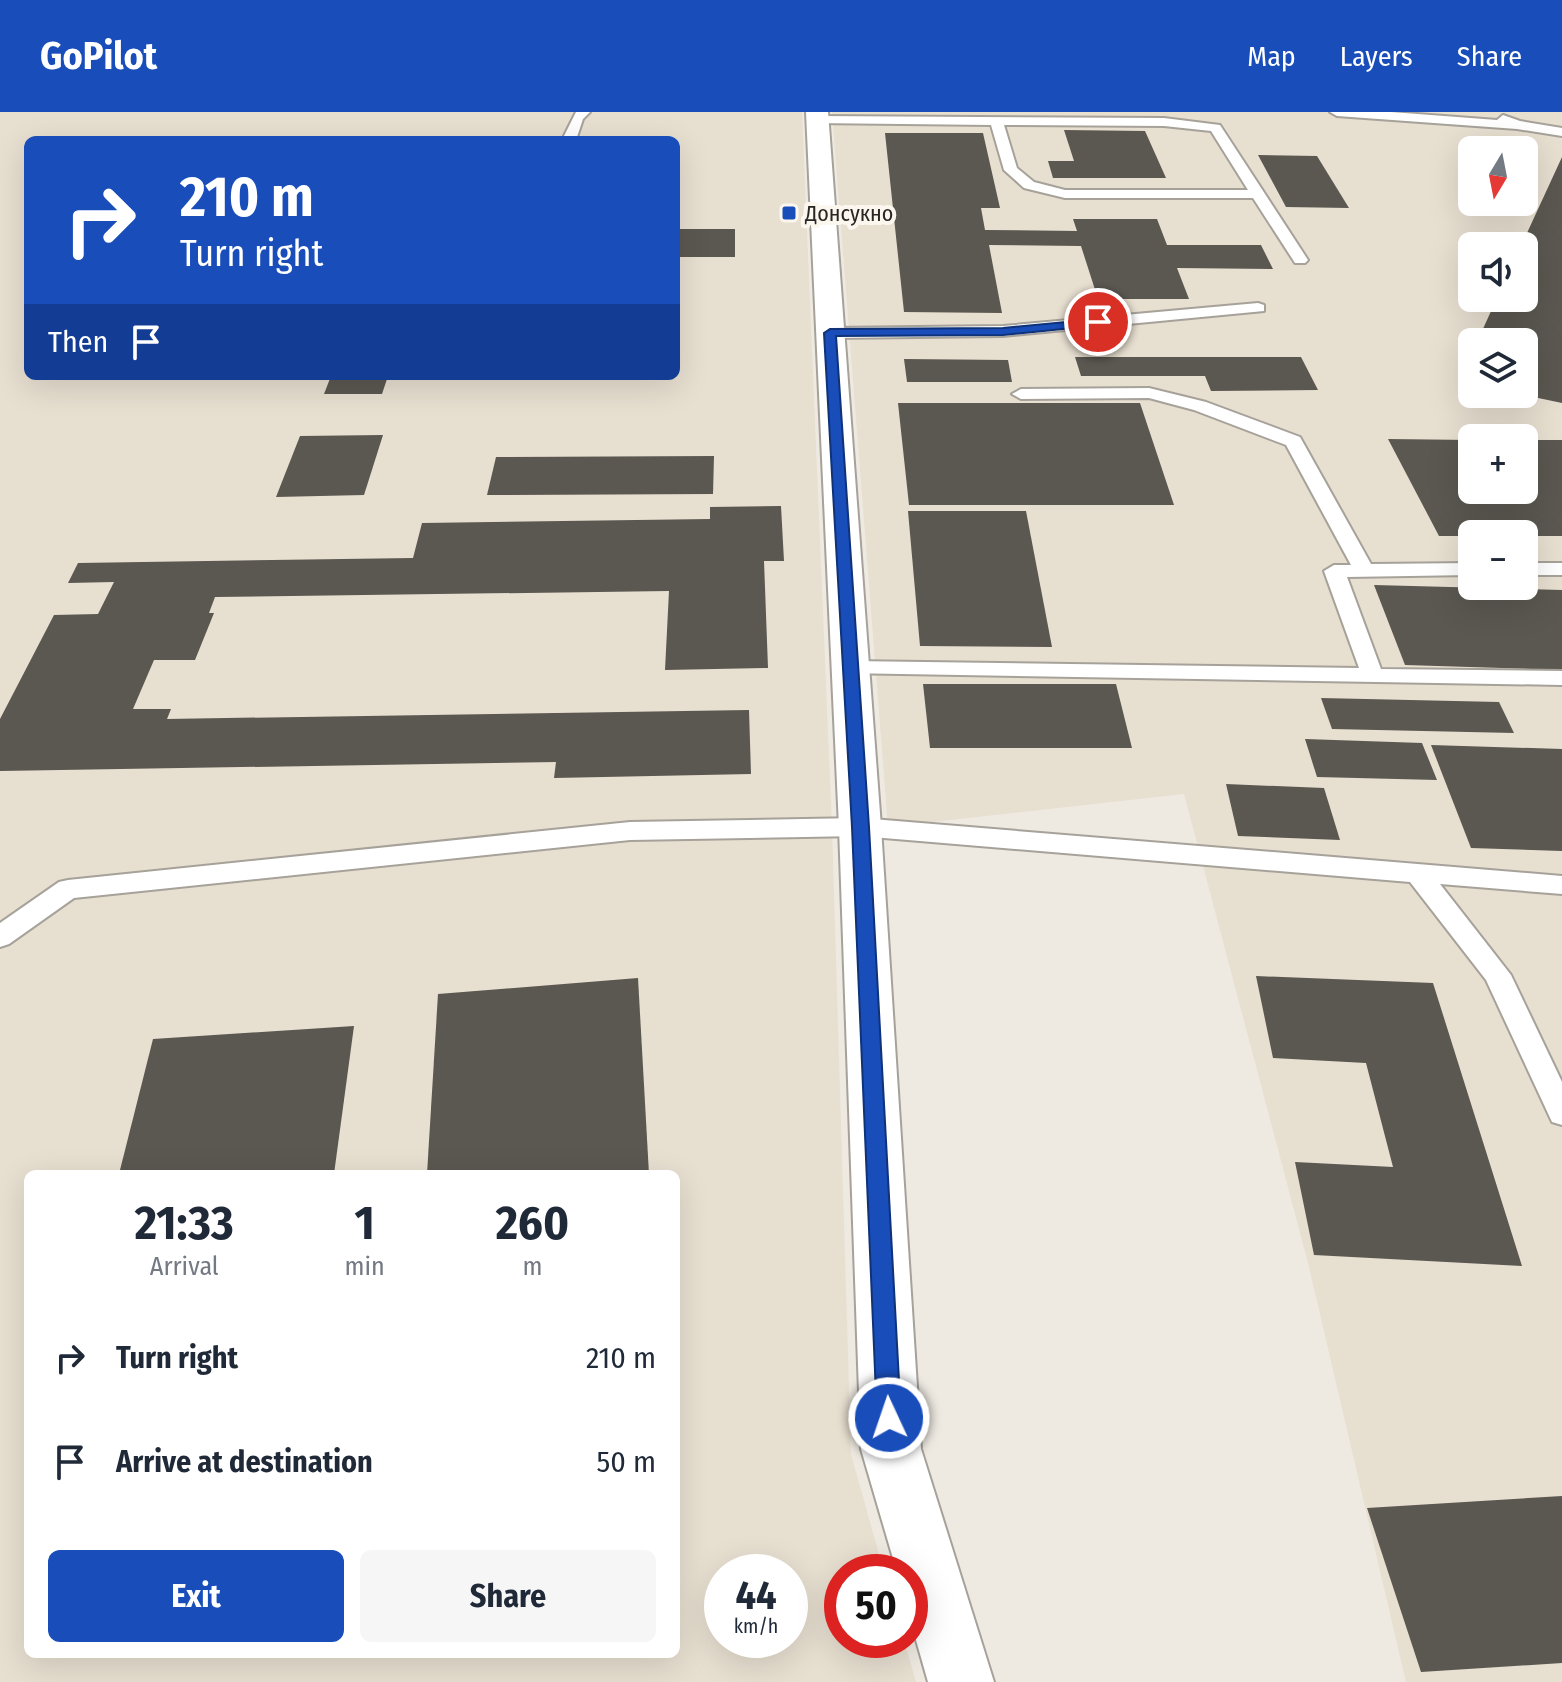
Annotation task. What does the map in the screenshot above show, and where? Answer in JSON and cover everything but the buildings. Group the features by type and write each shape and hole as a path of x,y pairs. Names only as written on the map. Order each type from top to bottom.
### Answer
{"main road":[{"path":"817,116 860,827 891,1449 961,1682"}],"lane":[{"path":"570,136 577,118 583,112"},
{"path":"1337,112 1517,125 1562,132"},
{"path":"1489,112 1517,125"},
{"path":"817,116 1164,122 1215,128 1300,260"},
{"path":"996,121 1011,170 1029,185 1065,194 1258,194"},
{"path":"830,333 1003,331 1258,308"},
{"path":"1021,394 1149,393 1200,406 1293,441 1363,568"},
{"path":"1373,676 1334,571 1363,568 1458,569"},
{"path":"1538,569 1562,569"},
{"path":"850,668 1562,678"},
{"path":"0,937 68,889 630,831 860,827 1562,885"},
{"path":"1416,871 1497,975 1562,1113"}],"shaded area":[{"path":"0,112 802,112 832,827 851,1454 879,1554 824,1554 824,1658 909,1658 916,1682 0,1682"},
{"path":"832,112 1562,112 1562,1682 1406,1682 1308,1263 1184,794 888,827"}],"place":[{"name":"Донсукно","path":"789,213"}],"route":[{"path":"889,1418 860,827 830,333 1003,331 1098,322"}]}
